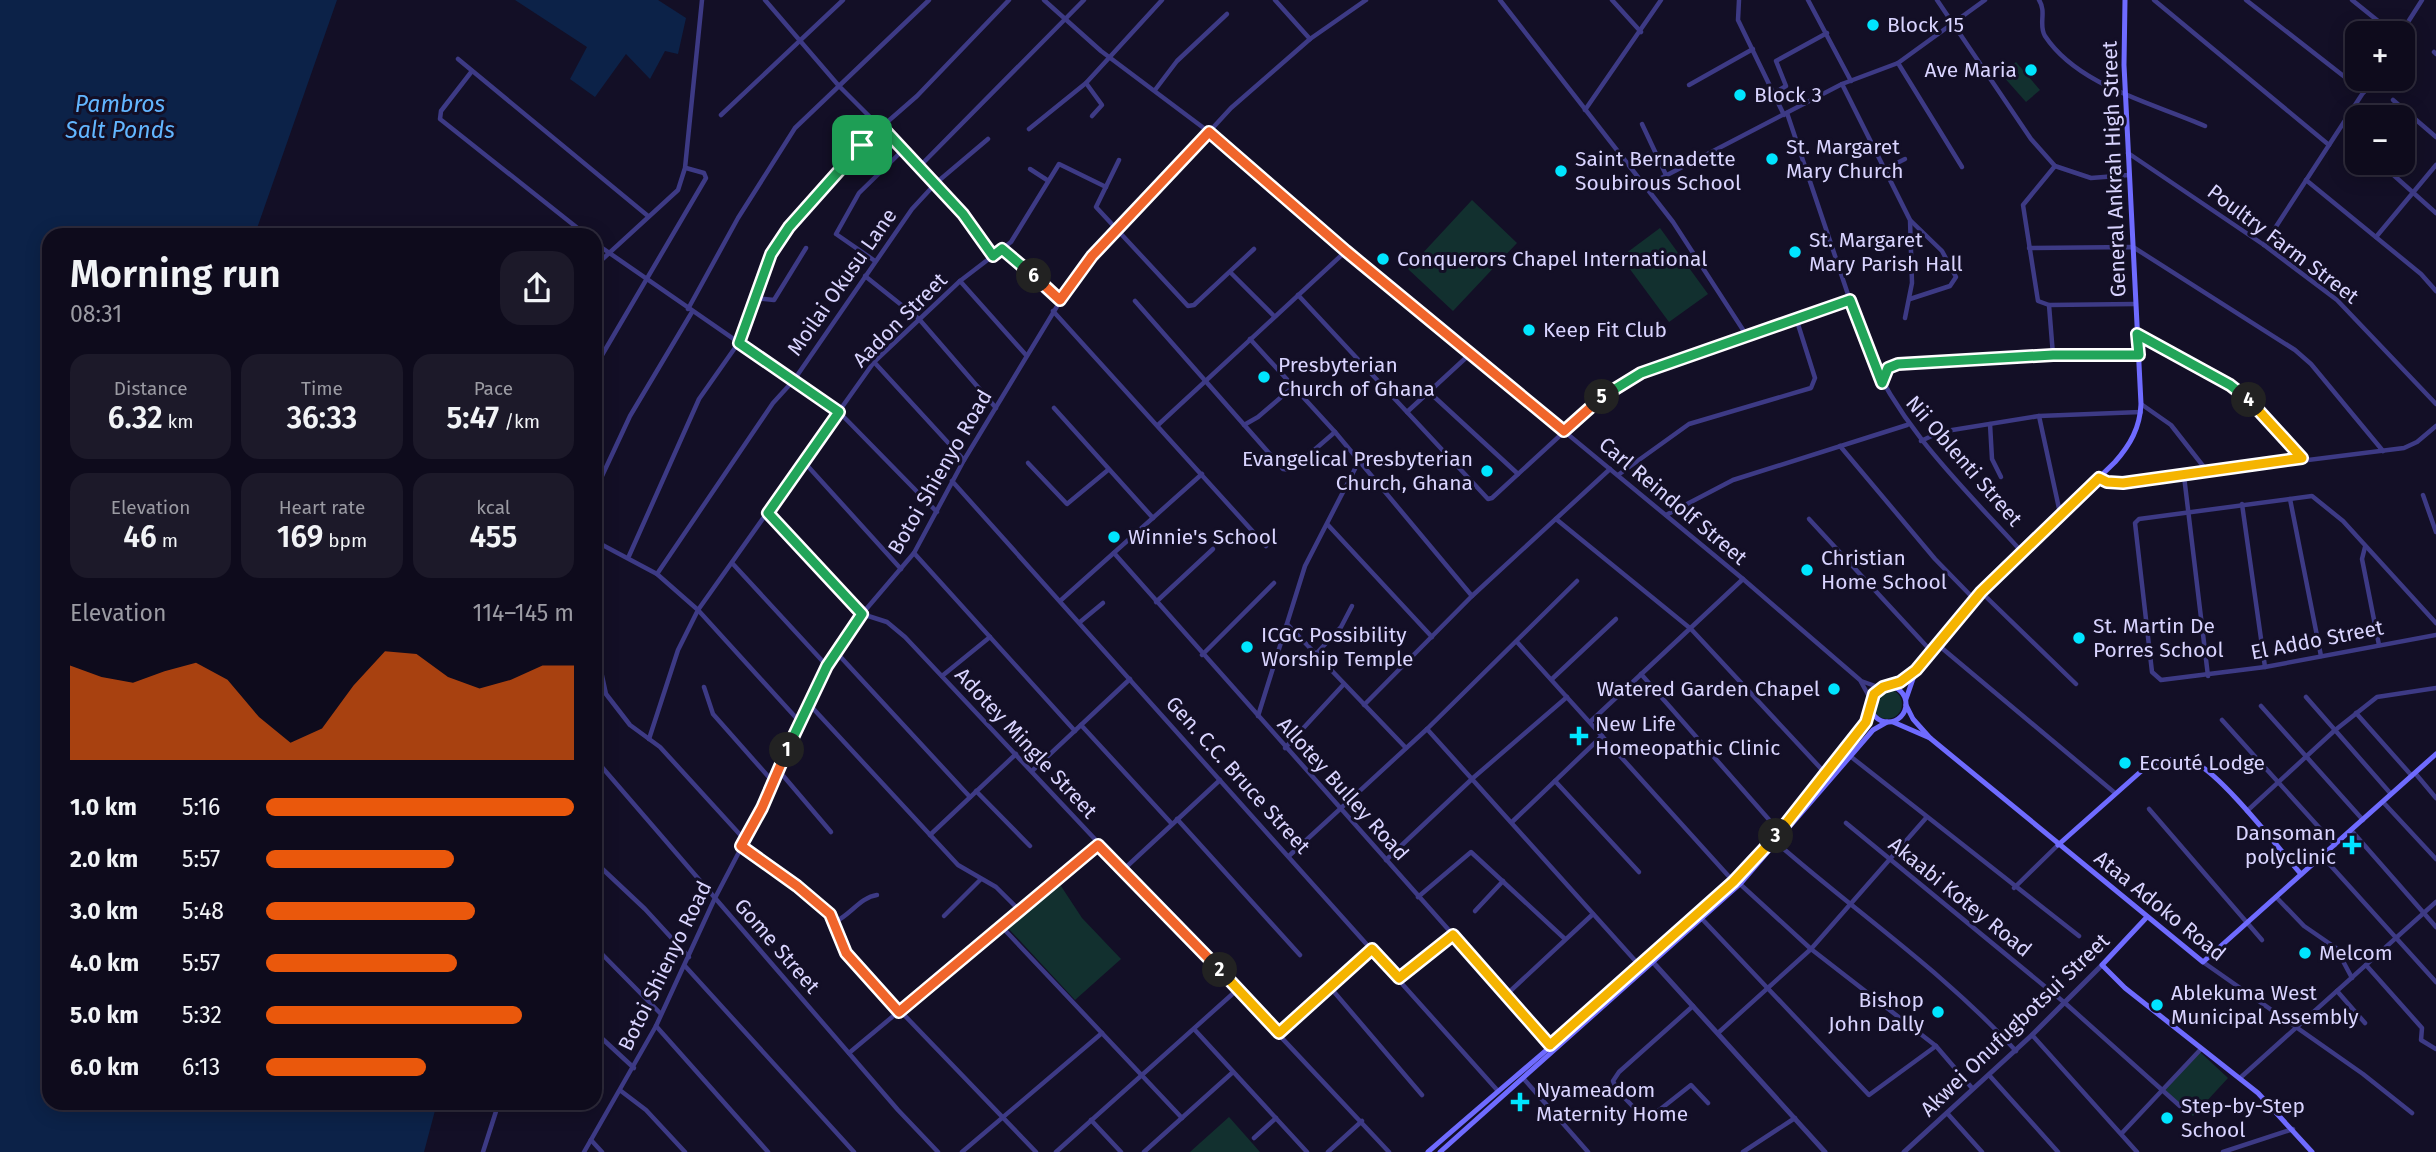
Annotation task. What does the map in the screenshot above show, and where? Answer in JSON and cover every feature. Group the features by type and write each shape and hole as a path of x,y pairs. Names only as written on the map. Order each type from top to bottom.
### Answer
{"main road":[{"name":"General Ankrah High Street","path":"1890,686 1916,670 1974,599 2099,478 2133,438 2141,404 2128,153 2125,0"},
{"name":"General Ankrah High Street","path":"1906,702 1916,670"},
{"path":"1428,1152 1737,883 1778,844 1877,727 1902,716 1906,702 1899,690 1890,686 1881,688 1871,700 1871,709 1861,728 1826,774 1737,883 1703,920 1440,1152"},
{"name":"Ataa Adoko Road","path":"1906,702 1913,719 1930,738 2146,918 2203,962"},
{"path":"1871,709 1877,718 1890,722"},
{"name":"Ataa Adoko Road","path":"1890,722 1930,738"},
{"path":"2203,962 2436,754"},
{"path":"2058,845 2155,761 2185,760 2212,774 2301,874"},
{"name":"Akwei Onufugbotsui Street","path":"2102,965 2146,918"},
{"path":"2102,965 2125,988 2240,1078 2293,1129 2308,1151"}],"street":[{"path":"602,260 678,190 685,168 702,0"},
{"path":"765,0 839,86 936,183 993,256"},
{"path":"721,115 844,0"},
{"path":"602,476 630,416 738,218 795,128 929,0"},
{"path":"629,556 699,399 739,343 771,254 789,227 834,174 917,96 1009,0"},
{"name":"Carl Reindolf Street","path":"1044,0 1112,58 1209,132 1346,251 1743,579 1860,681 1871,700"},
{"path":"920,166 1084,0"},
{"path":"1029,129 1112,58 1162,0"},
{"path":"1275,0 1310,39"},
{"name":"Botoi Shienyo Road","path":"584,1152 656,1026 715,898 774,783 799,721 827,666 862,614 915,553 964,460 1073,279 1209,132 1310,39 1366,0"},
{"path":"1500,0 1711,275 1747,336"},
{"path":"1612,0 1641,32"},
{"path":"1586,110 1661,0"},
{"name":"Nii Oblenti Street","path":"1739,0 1738,20 1786,114 1850,300 1882,383 1921,441 2021,551"},
{"path":"1808,0 1851,81"},
{"path":"1937,0 2031,139 2055,166 2091,178 2129,175"},
{"path":"1644,187 1842,84 1898,63 1985,0"},
{"path":"2039,0 2043,9 2044,35 2060,55 2091,76 2126,94 2205,126"},
{"path":"2154,0 2329,145"},
{"path":"2246,0 2364,92 2264,245"},
{"path":"2352,0 2378,21"},
{"path":"2409,21 2422,0"},
{"path":"1155,90 1177,61 1227,14"},
{"path":"1774,93 1786,86 1776,61 1827,33"},
{"path":"1689,85 1753,49"},
{"path":"458,59 648,216"},
{"path":"1898,63 1962,167"},
{"path":"472,71 441,111 440,119 577,228"},
{"path":"1086,83 1102,104 1092,116"},
{"path":"1842,84 1910,220 1942,251 1955,277 1950,286 1910,299"},
{"path":"2393,100 2436,136"},
{"path":"1642,124 1666,175"},
{"name":"Moilai Okusu Lane","path":"657,574 773,403 794,380 912,209 936,183 988,139"},
{"path":"875,261 836,234 859,193 904,149"},
{"name":"Poultry Farm Street","path":"2128,153 2264,245 2344,306 2436,404"},
{"path":"1885,169 1905,159"},
{"path":"1119,160 1096,207 1188,306 1194,305 1254,249"},
{"name":"Aadon Street","path":"649,739 678,650 698,610 874,362 960,281 1016,237 1047,180 1059,164 1106,187"},
{"path":"2376,237 2436,165"},
{"path":"2055,166 2023,205 2036,297 2042,304 2049,305 2136,304"},
{"path":"602,355 706,178 704,173 685,168"},
{"path":"1030,169 1047,180"},
{"path":"2394,175 2436,213"},
{"path":"2306,180 2376,237 2436,291"},
{"path":"1905,318 1910,299 1910,220"},
{"path":"2029,248 2133,247 2295,350 2312,364 2383,451"},
{"path":"754,298 774,300 806,248"},
{"path":"602,249 839,412 937,512"},
{"path":"1002,249 1060,300"},
{"path":"1158,425 1346,251"},
{"path":"1230,272 1274,316"},
{"path":"865,276 919,319 996,408"},
{"path":"960,281 1026,355"},
{"path":"1298,295 1488,499 1624,382 1850,300"},
{"path":"1135,301 1287,471 1335,432"},
{"path":"2049,305 2053,355"},
{"path":"1053,311 1266,546"},
{"path":"1618,475 1689,424 1811,388 1815,378 1796,318"},
{"path":"2137,334 2230,385 2256,405 2302,458"},
{"path":"1250,339 1335,432 1472,596"},
{"path":"1407,412 1470,354"},
{"path":"1882,383 1888,368 1898,364 2053,355 2139,355"},
{"path":"874,362 964,460"},
{"path":"1244,425 1258,417 1294,386"},
{"path":"1429,392 1518,474"},
{"path":"2141,404 2171,425 2207,471"},
{"path":"1055,408 1153,518"},
{"path":"1921,441 1940,432 2039,416 2141,412"},
{"path":"2039,416 2060,513"},
{"path":"1990,424 1992,459 2001,477"},
{"path":"1666,515 1733,480 1908,425"},
{"path":"2099,478 2115,484 2302,458 2383,451 2417,442 2436,426"},
{"path":"1840,446 1935,559 1974,599"},
{"path":"1258,716 1305,566 1360,461"},
{"path":"804,462 901,569"},
{"path":"1028,463 1067,504 1108,470"},
{"path":"1364,705 1472,596 1611,469"},
{"path":"1060,601 1202,474"},
{"path":"2183,475 2208,676"},
{"name":"Gen. C.C. Bruce Street","path":"952,481 1290,855 1498,1091"},
{"path":"2423,495 2436,532"},
{"path":"2189,512 2312,496 2320,500 2365,546 2436,623"},
{"path":"2290,499 2321,656"},
{"path":"2242,504 2265,667"},
{"name":"El Addo Street","path":"2189,512 2139,519 2135,527 2152,672 2165,681 2265,667 2436,635"},
{"path":"768,513 862,614"},
{"path":"1556,519 1691,629 1826,774"},
{"path":"1809,519 1931,651"},
{"path":"1328,525 1432,637"},
{"path":"602,544 629,556 657,574 698,610 799,721"},
{"path":"2365,546 2362,559 2379,645"},
{"path":"1156,602 1213,549"},
{"path":"915,553 1075,731"},
{"name":"Allotey Bulley Road","path":"1114,553 1550,1045"},
{"path":"733,564 827,666"},
{"path":"1590,722 1743,579"},
{"path":"1290,855 1427,729 1577,580"},
{"path":"1202,655 1275,583"},
{"path":"1981,592 2076,684"},
{"path":"1080,622 1103,603"},
{"path":"1315,654 1341,627 1352,607"},
{"name":"Adotey Mingle Street","path":"862,614 895,627 1390,1152"},
{"path":"1552,679 1616,619"},
{"path":"1286,624 1406,748"},
{"path":"942,676 990,637"},
{"path":"1517,642 1737,883 1811,949 1936,1046 1972,1088"},
{"path":"1937,644 2115,793"},
{"path":"836,652 970,797"},
{"path":"1641,674 1780,831"},
{"path":"602,676 606,694 631,725 649,739 745,839"},
{"path":"1032,771 1130,679"},
{"name":"Carl Reindolf Street","path":"1860,681 1881,688"},
{"path":"1285,748 1344,684"},
{"path":"704,687 713,714 774,783"},
{"path":"2246,812 2334,731 2385,693 2436,688"},
{"path":"1387,860 1473,778 1567,696"},
{"path":"2306,697 2391,794"},
{"path":"808,704 961,868 999,890 1019,910"},
{"path":"2261,706 2363,820"},
{"path":"2356,713 2436,798"},
{"path":"2222,720 2335,845"},
{"path":"1081,725 1172,824"},
{"path":"1427,729 1640,965"},
{"path":"1512,822 1602,736"},
{"path":"930,835 1016,754"},
{"path":"1850,756 2079,936"},
{"name":"Gome Street","path":"602,767 938,1152"},
{"path":"779,771 831,832"},
{"path":"1123,870 1220,780"},
{"path":"1555,781 1639,872"},
{"path":"976,791 1030,846"},
{"path":"2383,802 2436,859"},
{"path":"2149,809 2262,940"},
{"path":"1717,1033 1811,949 1926,818"},
{"path":"1177,819 1300,956"},
{"name":"Akaabi Kotey Road","path":"1846,823 1890,862 2065,1003 2180,1107"},
{"path":"2351,830 2436,927"},
{"path":"1778,844 1850,907 1961,994 2015,1051"},
{"path":"849,1053 1098,845"},
{"path":"2014,887 2058,845"},
{"path":"741,846 797,886 835,922 846,953 899,1012 1036,1152"},
{"path":"1418,897 1468,852 1474,854 1565,939"},
{"path":"2322,856 2436,982"},
{"path":"602,869 645,909 689,957"},
{"path":"944,916 981,879"},
{"path":"1475,911 1503,881"},
{"path":"835,922 868,897 877,895"},
{"path":"2276,897 2305,926 2336,947 2352,978"},
{"path":"2240,1078 2436,902"},
{"path":"1506,995 1593,914"},
{"path":"1703,920 1868,1095 1936,1046"},
{"path":"1001,926 1182,1118"},
{"path":"1399,978 1453,935"},
{"path":"1279,1033 1372,949"},
{"path":"602,954 661,1014"},
{"path":"1649,957 1825,1152"},
{"name":"Ataa Adoko Road","path":"2203,962 2363,1074 2412,1113"},
{"name":"Akwei Onufugbotsui Street","path":"1904,1152 2032,1035 2102,965"},
{"path":"2366,965 2422,1028 2421,1040 2436,1049"},
{"path":"685,966 855,1152"},
{"path":"1329,986 1422,1095"},
{"path":"1056,1152 1238,989"},
{"path":"2337,991 2365,1023"},
{"path":"1693,1006 1619,1072 1613,1081 1617,1090 1647,1118 1689,1086 1695,1087 1708,1103"},
{"path":"656,1026 768,1152"},
{"path":"1194,1029 1307,1152"},
{"path":"962,1152 1102,1033"},
{"path":"2032,1035 2122,1133 2133,1151"},
{"path":"602,1038 634,1068"},
{"path":"2122,1133 2201,1049"},
{"path":"1144,1152 1233,1072"},
{"path":"1989,1075 2058,1152"},
{"path":"1523,1078 1588,1152"},
{"path":"621,1090 646,1110 685,1152"},
{"path":"483,1152 496,1110"},
{"path":"1947,1113 1982,1152"},
{"path":"1254,1138 1276,1118"},
{"path":"1743,1152 1795,1118"},
{"path":"1091,1121 1121,1152"},
{"path":"1328,1152 1362,1121"},
{"path":"2222,1152 2293,1129"},
{"path":"590,1140 602,1152"}],"green space":[{"path":"2016,62 2040,90 2026,102 2002,75"},
{"path":"1472,200 1517,243 1453,311 1408,269"},
{"path":"1660,228 1708,294 1669,322 1621,257"},
{"path":"1887,689 1898,693 1902,704 1898,715 1887,719 1876,715 1872,704 1876,693"},
{"path":"1059,883 1082,918 1121,959 1075,1000 1008,928"},
{"path":"2200,1052 2228,1078 2193,1116 2165,1090"},
{"path":"1229,1117 1260,1152 1190,1152"}],"water":[{"name":"Pambros Salt Ponds","path":"0,0 337,0 257,228 42,228 42,1110 435,1110 424,1152 0,1152"},
{"path":"515,0 658,0 686,18 678,54 665,51 650,79 626,54 595,97 570,79 587,47"}],"place":[{"name":"Block 15","path":"1873,25"},
{"name":"Ave Maria","path":"2031,70"},
{"name":"Block 3","path":"1740,95"},
{"name":"St. Margaret Mary Church","path":"1772,159"},
{"name":"Saint Bernadette Soubirous School","path":"1561,171"},
{"name":"St. Margaret Mary Parish Hall","path":"1795,252"},
{"name":"Conquerors Chapel International","path":"1383,259"},
{"name":"Keep Fit Club","path":"1529,330"},
{"name":"Presbyterian Church of Ghana","path":"1264,377"},
{"name":"Evangelical Presbyterian Church, Ghana","path":"1487,471"},
{"name":"Winnie's School","path":"1114,537"},
{"name":"Christian Home School","path":"1807,570"},
{"name":"St. Martin De Porres School","path":"2079,638"},
{"name":"ICGC Possibility Worship Temple","path":"1247,647"},
{"name":"Watered Garden Chapel","path":"1834,689"},
{"name":"New Life Homeopathic Clinic","path":"1579,736"},
{"name":"Ecouté Lodge","path":"2125,763"},
{"name":"Dansoman polyclinic","path":"2352,845"},
{"name":"Melcom","path":"2305,953"},
{"name":"Ablekuma West Municipal Assembly","path":"2157,1005"},
{"name":"Bishop John Dally","path":"1938,1012"},
{"name":"Nyameadom Maternity Home","path":"1520,1102"},
{"name":"Step-by-Step School","path":"2167,1118"}],"route":[{"path":"882,127 963,214 993,256 1002,249 1060,300 1092,256 1209,132 1346,251 1564,431 1602,397 1641,373 1850,300 1866,348 1882,383 1888,368 1898,364 2053,355 2139,355 2137,334 2230,385 2256,405 2302,458 2115,484 2099,478 1981,592 1916,670 1900,682 1883,687 1874,694 1871,698 1870,715 1857,734 1780,831 1733,882 1550,1045 1453,935 1399,978 1372,949 1279,1033 1098,845 899,1012 846,953 830,914 797,886 741,846 774,783 799,721 827,666 862,614 768,513 839,412 739,343 771,254 789,227 862,145 882,127"}]}
